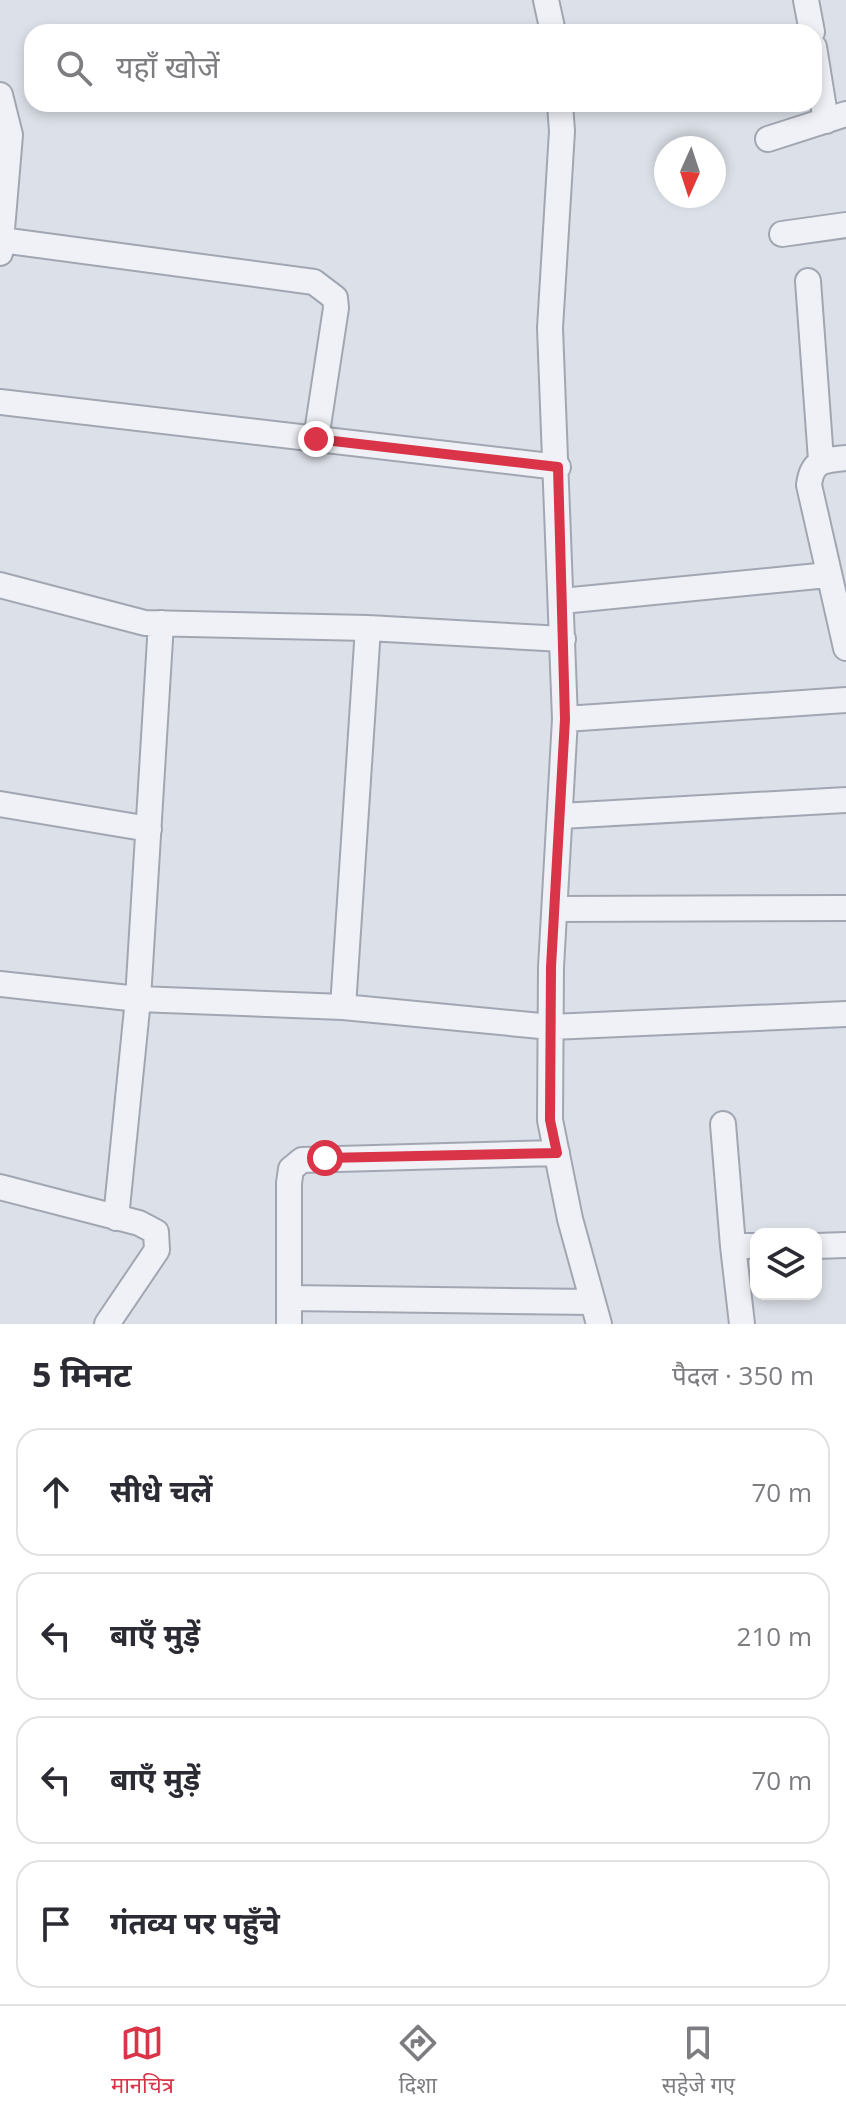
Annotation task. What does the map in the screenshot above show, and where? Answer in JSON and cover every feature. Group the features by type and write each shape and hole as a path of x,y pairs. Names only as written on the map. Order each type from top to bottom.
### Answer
{"street":[{"path":"546,0 551,24"},
{"path":"806,0 810,24"},
{"path":"768,139 836,117 822,72"},
{"path":"0,95 5,133 0,254"},
{"path":"289,1298 596,1313 550,1120 555,909 565,719 558,467 550,328 561,112"},
{"path":"782,234 846,225"},
{"path":"1,240 314,282 335,298 336,308 316,439"},
{"path":"808,281 821,460"},
{"path":"0,402 558,467"},
{"path":"846,458 821,460 813,468 809,485 846,648"},
{"path":"562,601 828,575"},
{"path":"0,585 145,623 368,628 563,639"},
{"path":"116,1218 138,999 161,623"},
{"path":"343,1007 368,628"},
{"path":"565,719 846,700"},
{"path":"561,816 846,800"},
{"path":"0,804 149,829"},
{"path":"555,909 846,908"},
{"path":"0,984 138,999 343,1007 551,1027 846,1014"},
{"path":"723,1124 744,1246 742,1324"},
{"path":"289,1324 289,1183 291,1169 302,1160 557,1153"},
{"path":"0,1187 149,1227 156,1232 157,1250 107,1324"},
{"path":"822,1246 846,1245"}],"route":[{"path":"316,439 558,467 565,719 551,967 550,1120 557,1153 325,1158"}]}
